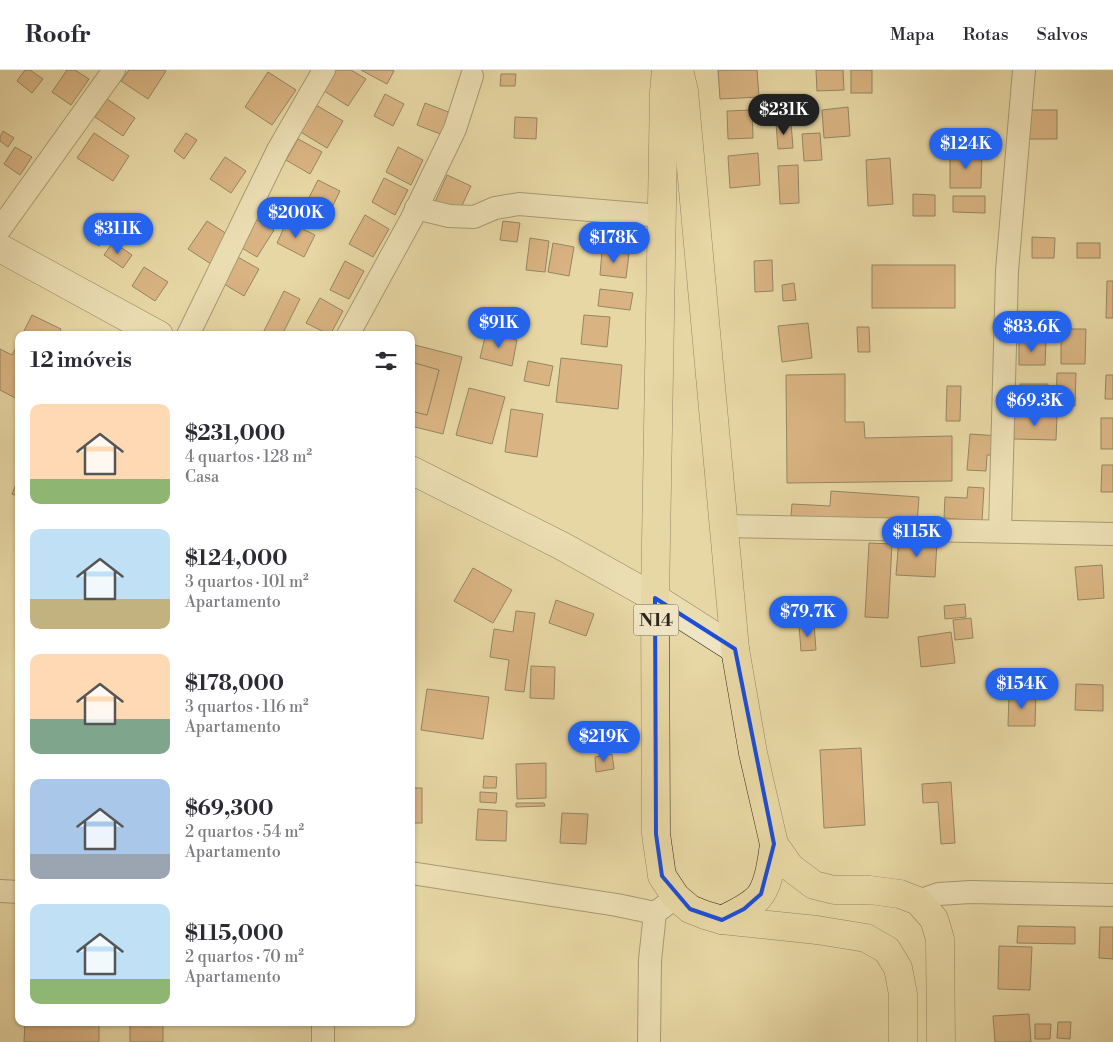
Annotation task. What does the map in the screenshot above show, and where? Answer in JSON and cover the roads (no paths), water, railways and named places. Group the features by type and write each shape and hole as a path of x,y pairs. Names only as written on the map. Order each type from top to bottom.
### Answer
{"main road":[{"name":"N14","path":"666,70 664,92 655,598 656,834 662,876 676,897 690,909 705,916 722,920 817,930 866,938 886,950 898,968 903,994 903,1042"},
{"path":"679,70 684,91 735,649 753,753 774,844 790,867 814,886 834,890 870,890 900,894 918,901 934,920 940,939 941,1042"},
{"path":"0,248 151,331"},
{"path":"415,472 562,546 655,598 735,649"},
{"path":"722,920 744,909 762,894 769,873 774,844"}],"street":[{"path":"0,229 114,70"},
{"path":"190,331 278,150 324,70"},
{"path":"1000,531 1007,271 1024,70"},
{"path":"350,331 416,208 455,129 472,76"},
{"path":"416,208 449,216 474,217 495,208 519,204 662,216"},
{"path":"723,526 1113,534"},
{"path":"415,874 617,905 655,913"},
{"path":"0,891 15,892"},
{"path":"918,901 938,894 970,892 1113,895"},
{"path":"649,1042 650,960 655,913 676,897"},
{"path":"323,1026 323,1042"}]}
